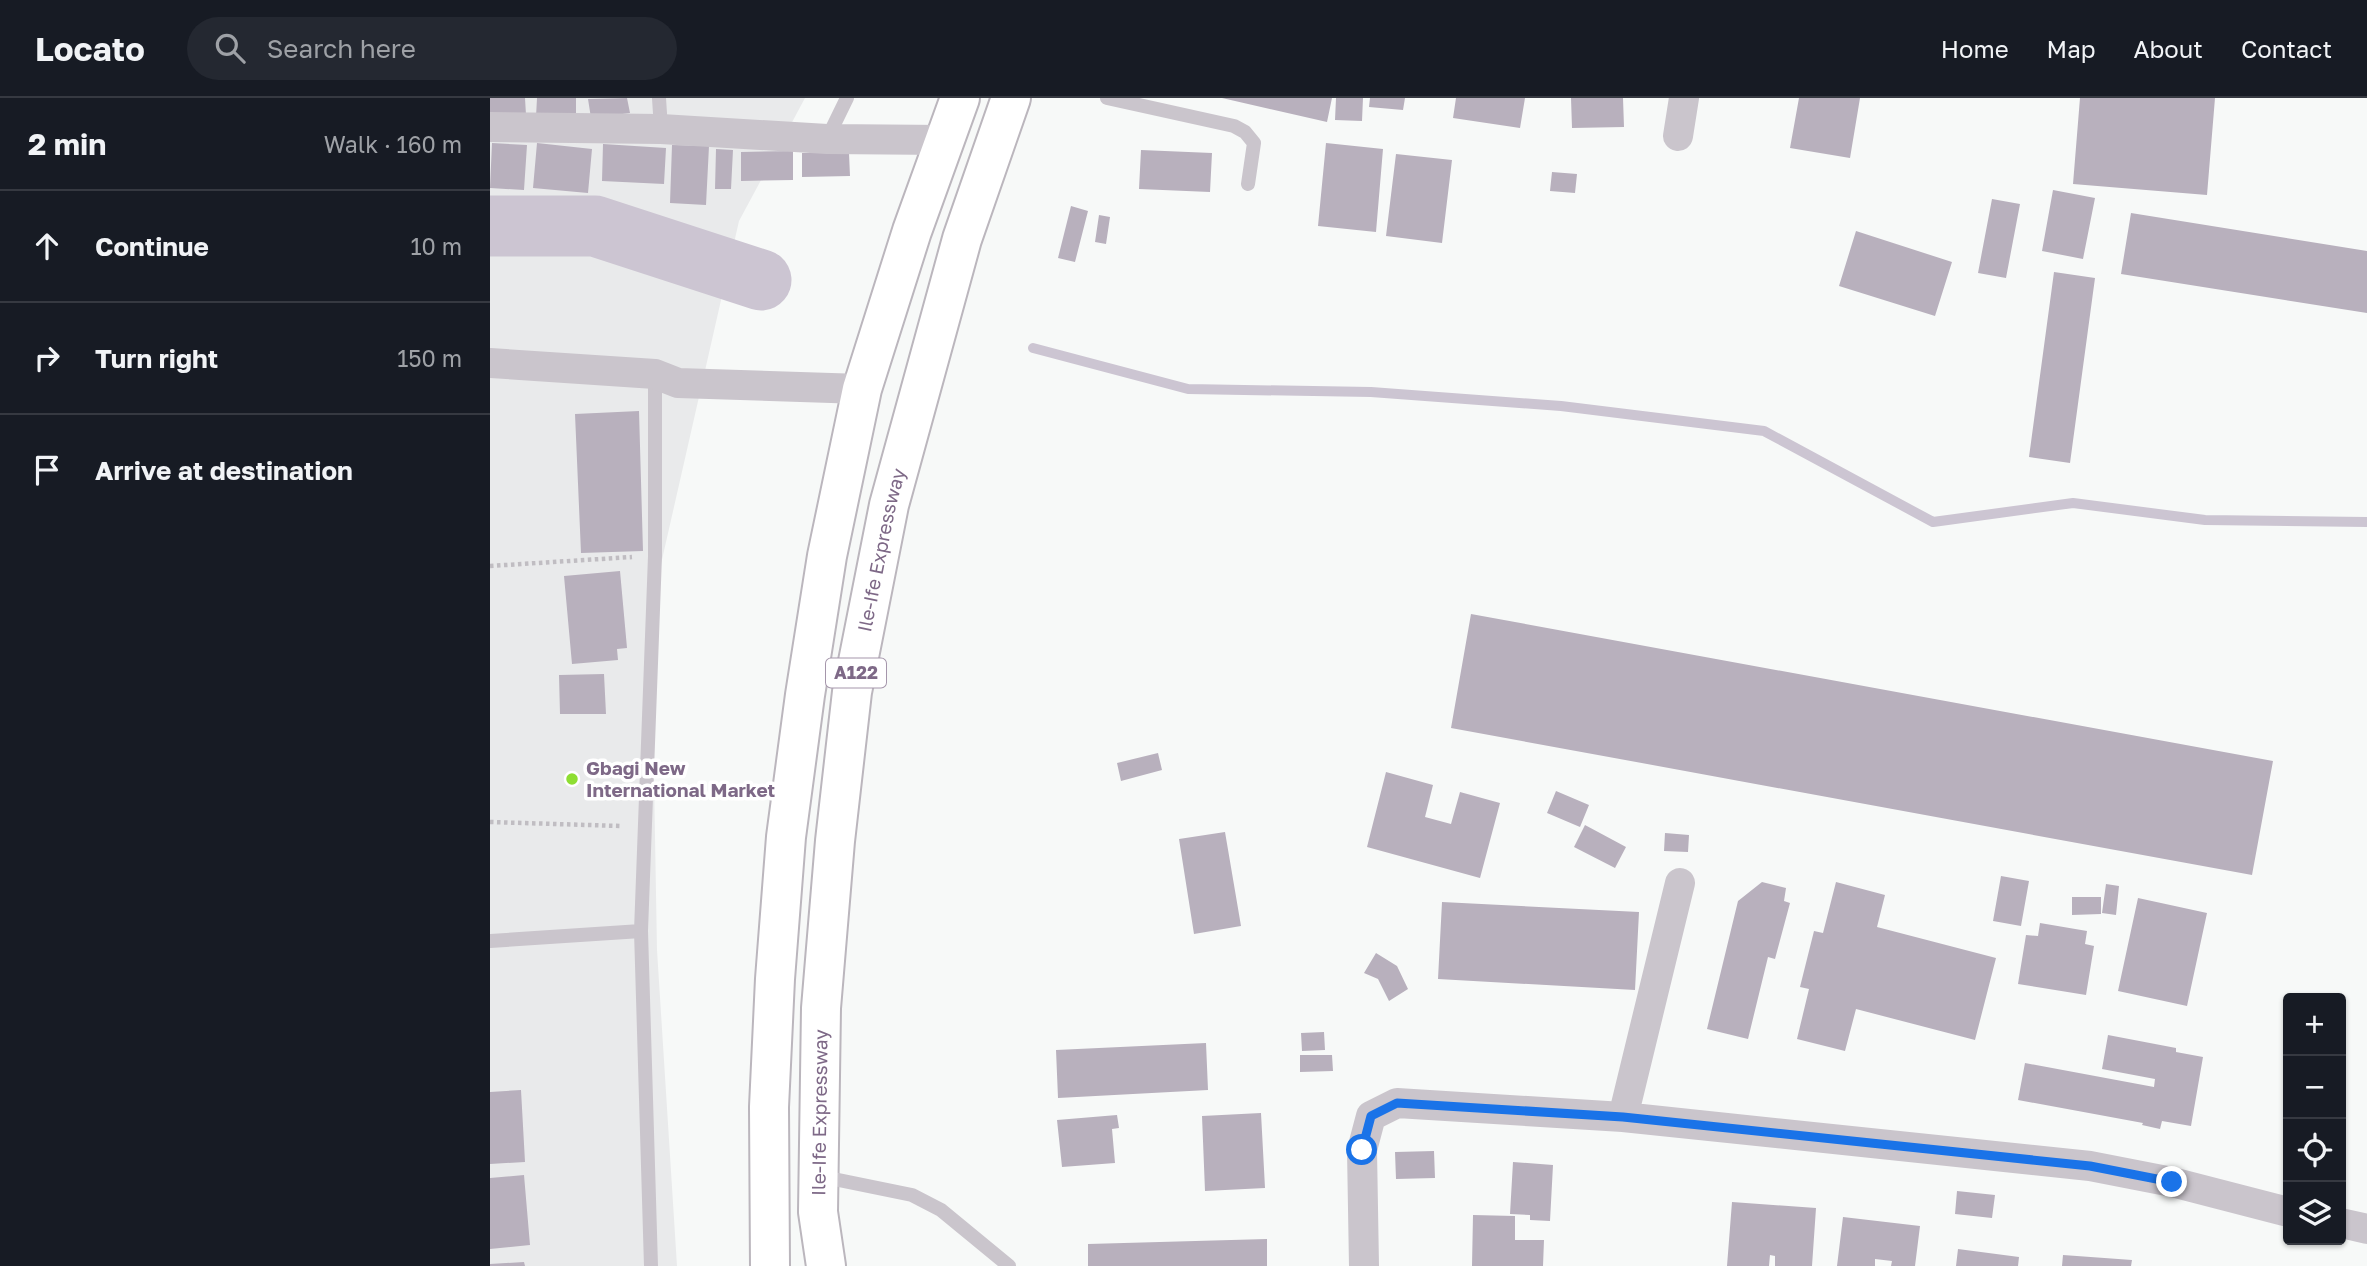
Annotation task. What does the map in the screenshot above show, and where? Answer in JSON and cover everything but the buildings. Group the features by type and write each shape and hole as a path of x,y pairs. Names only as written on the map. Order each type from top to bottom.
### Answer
{"highway":[{"name":"A122","path":"770,1266 769,1107 786,837 827,556 862,389 912,231 960,98"},
{"name":"Ile-Ife Expressway","path":"826,1266 818,1212 821,1008 835,841 852,692 889,505 903,452 962,239 1010,98"}],"street":[{"path":"1678,135 1684,98"},
{"path":"490,127 661,129 827,139 945,140"},
{"path":"490,363 655,374 678,383 862,389"},
{"path":"1623,1117 1680,883"},
{"path":"1364,1266 1362,1150 1371,1116 1397,1103 1623,1117 2090,1166 2172,1182 2283,1211"},
{"path":"2346,1224 2367,1229"}],"lane":[{"path":"659,98 661,129"},
{"path":"827,139 847,98"},
{"path":"1107,98 1234,126 1245,132 1254,143 1248,184"},
{"path":"651,1266 641,932 655,556 655,374"},
{"path":"490,941 641,932"},
{"path":"818,1176 912,1195 941,1210 1009,1266"}],"path":[{"path":"490,566 655,556"},
{"path":"490,822 646,827"}],"shaded area":[{"name":"Gbagi New International Market","path":"490,98 805,98 739,221 651,608 657,950 677,1266 490,1266"}],"waterway":[{"path":"490,226 595,226 761,280"},
{"path":"1033,348 1188,389 1371,392 1561,406 1764,431 1933,522 2073,503 2205,520 2367,522"}],"place":[{"name":"Gbagi New International Market","path":"572,779"}],"route":[{"path":"1362,1150 1371,1116 1397,1103 1623,1117 2090,1166 2172,1182"}]}
